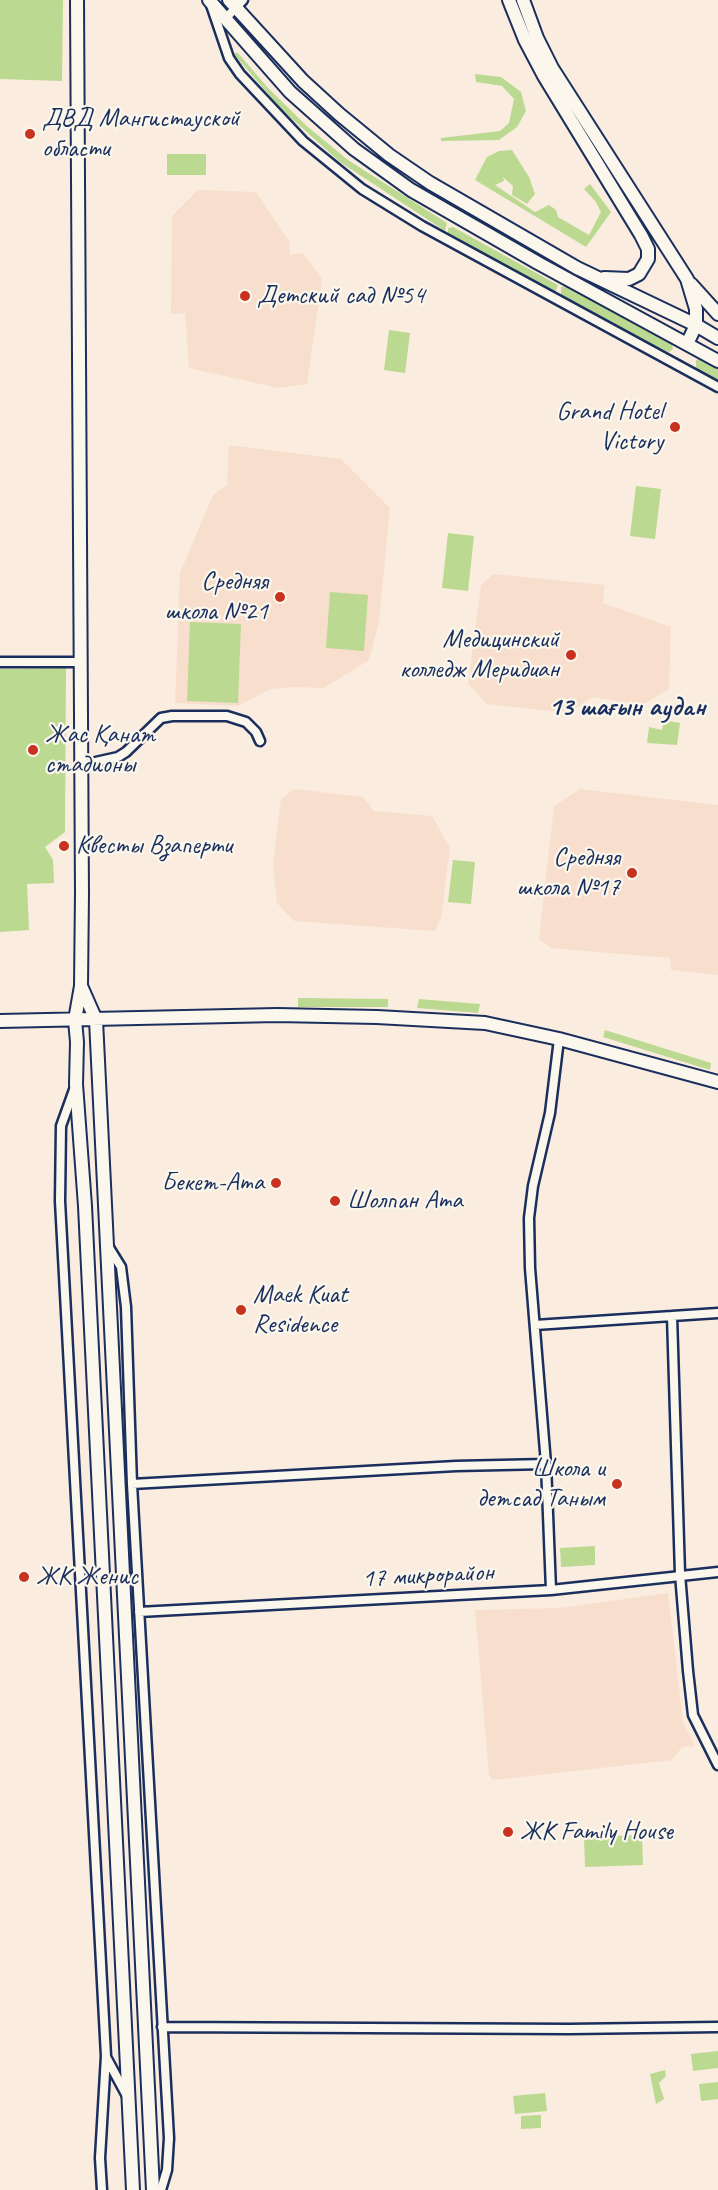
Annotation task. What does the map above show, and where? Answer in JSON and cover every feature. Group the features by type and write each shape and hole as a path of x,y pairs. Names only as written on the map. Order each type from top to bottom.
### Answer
{"main road":[{"path":"77,0 82,765 81,986 75,1020 76,1084 85,1206 133,2190"},
{"path":"508,0 544,76 642,235 648,249 648,259 639,274 629,279 616,280 595,277"},
{"path":"523,0 537,38 552,68 637,205 687,279 718,314"},
{"path":"209,1 290,92 354,149 411,190 538,263 718,361"},
{"path":"236,3 303,81 389,155 430,183 595,277 696,325 718,338"},
{"path":"687,279 696,309 696,325 687,344"},
{"path":"81,986 96,1020 105,1242 153,2190"},
{"path":"0,1021 277,1015 377,1017 485,1023 559,1039 718,1082"},
{"path":"108,1677 127,1675"}],"street":[{"path":"209,1 229,58 240,74 303,141 362,189 422,226 718,387"},
{"path":"225,18 236,3"},
{"path":"0,662 81,662"},
{"path":"82,765 118,757 161,718 172,716 226,716 246,722 256,732 260,741"},
{"path":"551,1590 546,1464 530,1268 529,1218 533,1186 550,1113 559,1039"},
{"path":"76,1084 61,1126 60,1201 105,2028 106,2056 100,2157 102,2190"},
{"path":"105,1242 121,1267 125,1296 132,1484 169,2138 167,2170 161,2190"},
{"path":"535,1324 718,1313"},
{"path":"672,1316 680,1574 693,1715 718,1765"},
{"path":"132,1484 456,1466 546,1464"},
{"name":"17 микрорайон","path":"139,1612 551,1590 680,1574 718,1572"},
{"path":"105,2028 125,2027"},
{"path":"162,2027 582,2029 718,2027"},
{"path":"106,2056 129,2098"}],"shaded area":[{"name":"Детский сад №54","path":"198,190 256,192 289,241 290,255 303,253 322,279 307,384 278,388 189,368 185,313 171,314 172,216"},
{"name":"Средняя школа №21","path":"229,445 341,459 390,508 379,622 369,660 324,688 270,689 238,706 175,703 180,573 213,495 227,485"},
{"name":"Медицинский колледж Меридиан","path":"493,574 604,585 603,603 671,627 669,689 642,705 593,697 568,713 487,704 468,684 481,585"},
{"path":"294,789 363,797 374,811 432,816 450,848 441,918 435,931 294,921 277,903 273,864 281,799"},
{"name":"Средняя школа №17","path":"580,789 718,805 718,975 671,970 670,958 551,948 539,939 554,806"},
{"path":"668,1593 683,1722 695,1746 682,1747 672,1760 493,1780 489,1775 475,1610 560,1608"}],"green space":[{"path":"0,0 63,0 62,81 0,79"},
{"path":"233,53 238,53 268,88 308,127 348,160 447,223 445,231 340,162 282,110"},
{"path":"475,74 501,77 521,92 526,111 517,127 499,140 441,141 441,138 500,131 509,123 514,99 502,86 476,82"},
{"path":"512,150 529,177 535,194 527,204 512,195 513,186 503,177 504,181 495,185 535,212 549,205 556,210 558,217 589,235 601,212 596,202 584,189 590,184 611,212 586,247 475,180 487,157 499,151"},
{"path":"167,154 206,154 206,175 167,175"},
{"path":"453,227 558,285 555,293 448,236 448,228"},
{"path":"566,286 672,344 673,349 669,352 651,344 561,296 561,287"},
{"path":"389,330 410,333 405,373 384,370"},
{"path":"701,358 718,368 718,380 696,368 696,360"},
{"path":"636,486 661,489 655,539 630,536"},
{"path":"448,533 474,536 468,591 442,588"},
{"path":"330,592 368,595 364,651 326,648"},
{"path":"190,622 241,624 238,703 187,701"},
{"name":"Жас Қанат стадионы","path":"66,668 65,832 45,847 53,860 54,883 27,884 29,930 0,932 0,669"},
{"path":"664,720 680,723 677,745 647,743 649,727 662,730"},
{"path":"453,860 475,862 471,904 448,902"},
{"path":"298,998 388,999 388,1007 298,1007"},
{"path":"419,999 480,1004 478,1013 417,1008"},
{"path":"605,1030 711,1063 710,1070 603,1037"},
{"path":"595,1546 595,1565 561,1567 560,1548"},
{"path":"642,1835 643,1865 585,1867 584,1837"},
{"path":"718,2051 718,2068 693,2071 691,2054"},
{"path":"665,2070 666,2076 659,2083 664,2099 656,2104 650,2074"},
{"path":"718,2082 718,2099 701,2101 699,2084"},
{"path":"545,2093 547,2111 515,2114 513,2096"},
{"path":"541,2115 541,2128 521,2129 521,2116"}],"place":[{"name":"ДВД Мангистауской области","path":"30,134"},
{"name":"Детский сад №54","path":"245,296"},
{"name":"Grand Hotel Victory","path":"675,427"},
{"name":"Средняя школа №21","path":"280,597"},
{"name":"Медицинский колледж Меридиан","path":"571,655"},
{"name":"Жас Қанат стадионы","path":"33,750"},
{"name":"Квесты Взаперти","path":"64,846"},
{"name":"Средняя школа №17","path":"632,873"},
{"name":"Бекет-Ата","path":"276,1183"},
{"name":"Шолпан Ата","path":"335,1201"},
{"name":"Maek Kuat Residence","path":"241,1310"},
{"name":"Школа и детсад Таным","path":"617,1484"},
{"name":"ЖК Женис","path":"24,1577"},
{"name":"ЖК Family House","path":"508,1832"}],"district":[{"name":"13 шағын аудан","path":"627,708"}]}
